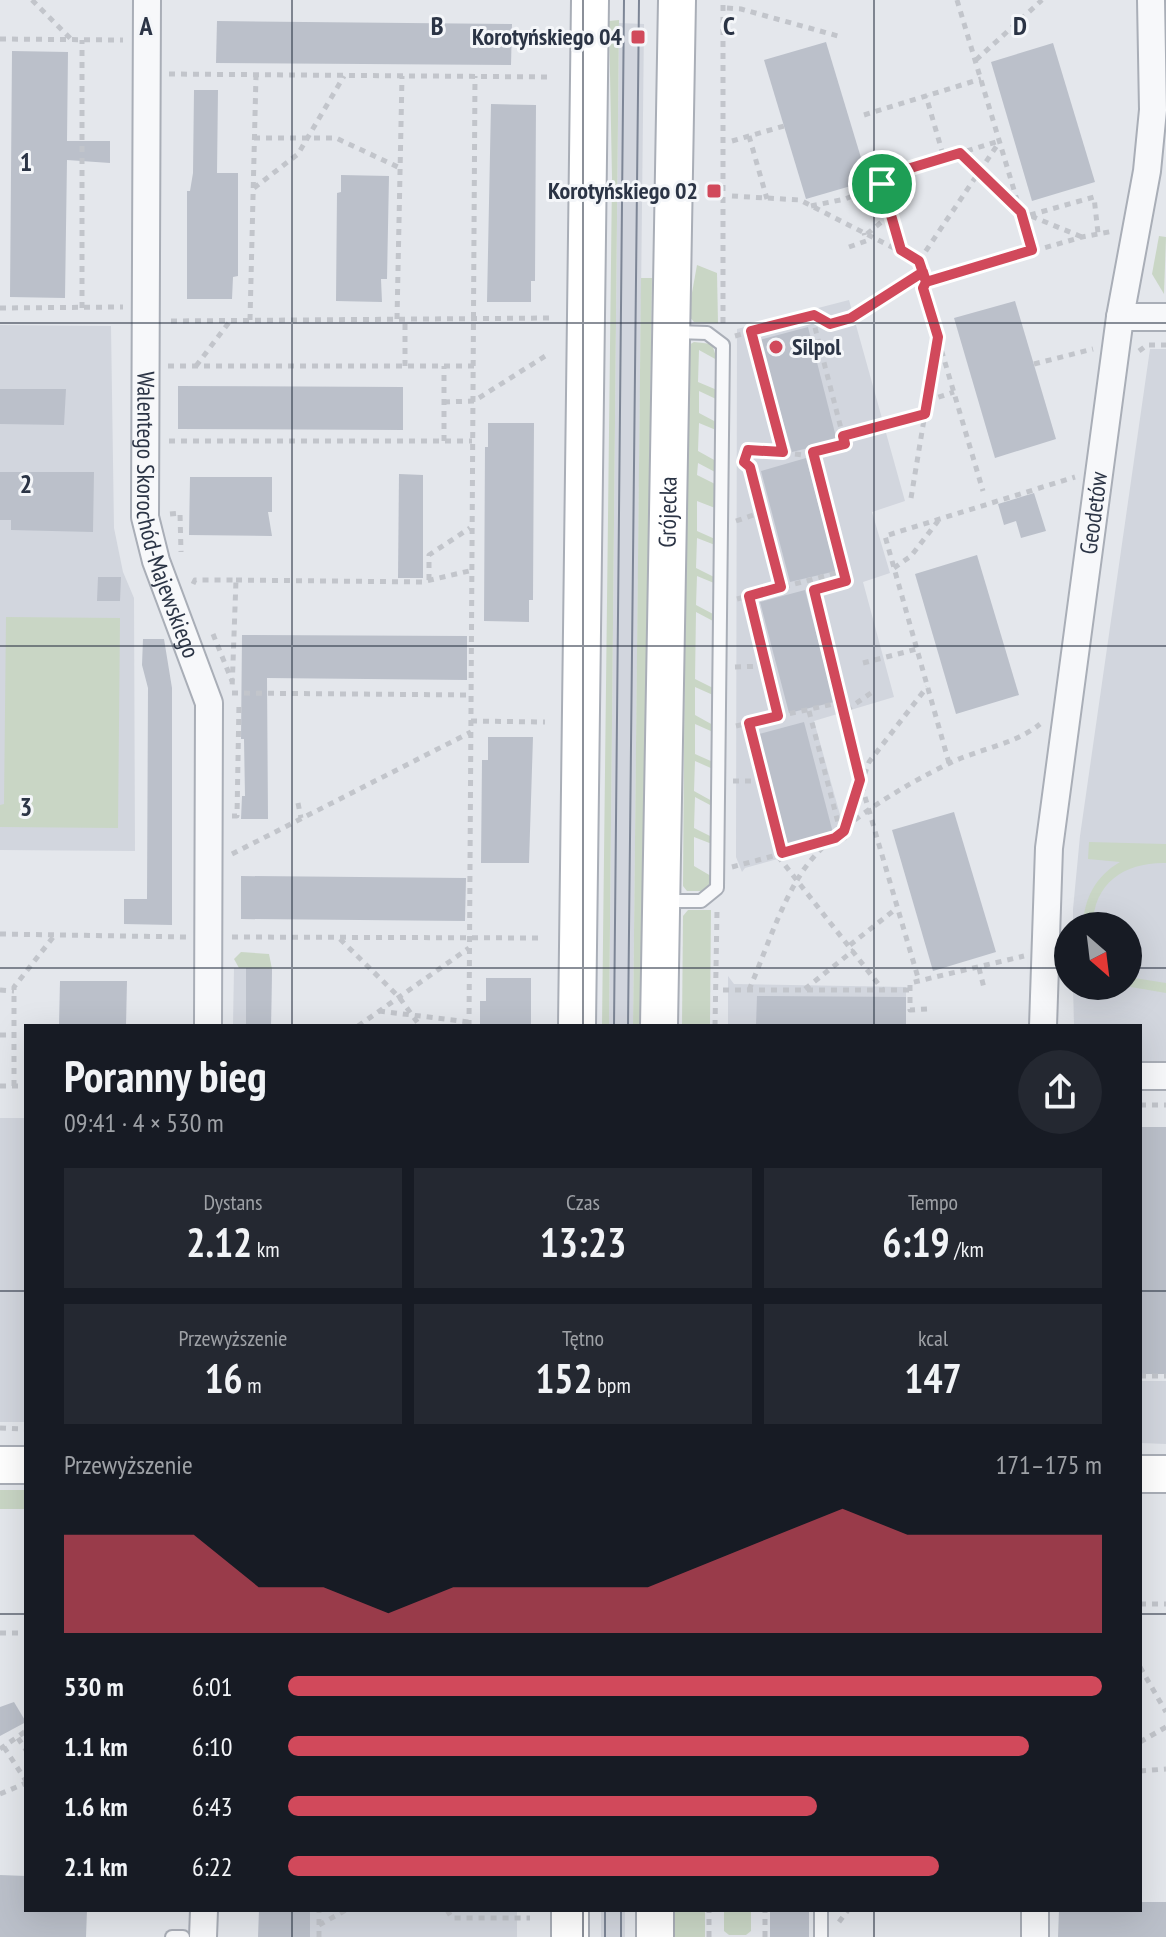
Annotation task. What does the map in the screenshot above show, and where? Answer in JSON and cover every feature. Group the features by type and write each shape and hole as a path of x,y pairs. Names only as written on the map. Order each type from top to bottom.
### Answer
{"main road":[{"path":"577,1024 590,0"},
{"name":"Grójecka","path":"659,1024 677,0"},
{"path":"0,1465 24,1465"},
{"path":"1142,1474 1166,1474"},
{"path":"570,1912 570,1937"},
{"path":"655,1912 655,1937"}],"street":[{"name":"Walentego Skorochód-Majewskiego","path":"147,0 147,73 132,317 158,366 146,527 209,703 208,1024"},
{"name":"Geodetów","path":"1043,1024 1049,848 1120,317 1147,171 1153,110 1151,0"},
{"path":"1120,317 1166,317"},
{"path":"1142,1076 1166,1076"},
{"path":"203,1937 204,1912"},
{"path":"1035,1912 1035,1937"}],"lane":[{"path":"660,901 701,901 717,888 723,345 707,333 670,332"},
{"path":"821,1912 821,1937"},
{"path":"172,1937 183,1937"},
{"path":"194,1937 203,1937"}],"path":[{"path":"32,0 72,40"},
{"path":"723,0 723,345"},
{"path":"957,0 1032,250"},
{"path":"976,60 1042,0"},
{"path":"727,8 741,9 838,36"},
{"path":"0,39 129,40"},
{"path":"82,40 82,308"},
{"path":"147,73 552,77"},
{"path":"250,320 256,75"},
{"path":"253,188 298,154 344,75"},
{"path":"397,319 402,76"},
{"path":"379,1011 469,1024 469,571 475,319 475,76"},
{"path":"864,115 981,79"},
{"path":"926,96 944,158"},
{"path":"732,141 784,126"},
{"path":"749,136 767,199"},
{"path":"254,138 336,138 400,168"},
{"path":"901,250 881,177 1000,141"},
{"path":"919,261 1000,141"},
{"path":"960,153 1021,212 1082,237"},
{"path":"810,206 845,199 882,184"},
{"path":"732,196 800,200 919,261 926,282 923,288 983,491"},
{"path":"1029,215 1094,197 1098,233"},
{"path":"866,233 891,214"},
{"path":"926,282 1098,233 1121,230 1119,245"},
{"path":"849,247 866,241 866,233"},
{"path":"735,336 812,316 830,324 851,318 923,272"},
{"path":"125,292 132,317"},
{"path":"0,308 82,308 132,317 231,320 550,318"},
{"path":"744,462 748,450 813,452 845,444 812,316"},
{"path":"405,319 405,366"},
{"path":"196,366 231,320"},
{"path":"751,331 783,452"},
{"path":"911,498 938,337"},
{"path":"1034,364 1105,346"},
{"path":"444,402 474,401 550,353"},
{"path":"158,366 474,366"},
{"path":"158,366 169,381"},
{"path":"444,366 444,441"},
{"path":"927,401 954,392"},
{"path":"843,436 925,414"},
{"path":"168,426 168,441 472,441"},
{"path":"813,452 846,581 814,590 860,780 919,981"},
{"path":"734,462 744,462 750,467 781,587"},
{"path":"949,763 885,536 1086,473"},
{"path":"733,522 762,512"},
{"path":"894,568 911,556 939,520"},
{"path":"429,580 429,555 471,527"},
{"path":"733,600 852,569"},
{"path":"198,596 192,582 195,580 429,580 469,571"},
{"path":"209,625 232,681 236,580"},
{"path":"749,596 778,716"},
{"path":"863,663 917,649"},
{"path":"733,667 766,666"},
{"path":"840,835 869,762 927,686"},
{"path":"232,693 471,695"},
{"path":"845,711 871,693"},
{"path":"298,704 299,694"},
{"path":"732,726 843,702"},
{"path":"809,711 840,835"},
{"path":"749,990 797,879 810,861 869,812 949,763 1027,733 1044,720"},
{"path":"471,721 545,722"},
{"path":"749,723 780,854 883,990"},
{"path":"231,854 471,732"},
{"path":"732,781 764,781"},
{"path":"298,803 301,818"},
{"path":"732,867 840,835"},
{"path":"715,1024 717,888"},
{"path":"804,990 844,962 852,947 897,908"},
{"path":"0,934 191,937"},
{"path":"14,1086 14,991 55,935"},
{"path":"231,937 543,938"},
{"path":"339,938 399,997 418,1024"},
{"path":"366,1024 379,1011 470,947"},
{"path":"927,1009 910,1010 910,983 1029,954"},
{"path":"979,968 984,988"},
{"path":"0,990 14,991"},
{"path":"723,990 910,990"},
{"path":"0,1035 14,1035"},
{"path":"0,1086 24,1086"},
{"path":"1142,1105 1166,1105"},
{"path":"1142,1376 1166,1376"},
{"path":"0,1428 24,1429"},
{"path":"1142,1604 1166,1604"},
{"path":"0,1633 24,1633"},
{"path":"1142,1670 1166,1712"},
{"path":"1142,1741 1166,1727"},
{"path":"24,1733 2,1748 24,1779"},
{"path":"18,1738 24,1747"},
{"path":"1142,1771 1166,1769"},
{"path":"0,1794 24,1783"},
{"path":"319,1912 319,1937"},
{"path":"319,1925 342,1912"},
{"path":"448,1912 452,1918 530,1918"},
{"path":"709,1912 709,1937"},
{"path":"765,1912 765,1937"}],"shaded area":[{"path":"619,23 644,24 633,1024 609,1024"},
{"path":"849,300 905,501 872,512 890,573 863,582 894,697 814,721 847,840 745,868 742,872 736,857 737,329"},
{"path":"0,325 111,326 114,528 123,572 134,598 135,851 0,850"},
{"path":"1150,349 1166,349 1166,1064 1142,1064 1142,1024 1074,1024 1073,1000 1142,1000 1142,912 1073,912 1080,836"},
{"path":"234,968 272,969 271,1024 233,1024"},
{"path":"728,976 734,984 906,987 906,1024 728,1024"},
{"path":"0,1118 24,1118 24,1422 0,1422"},
{"path":"1142,1381 1166,1381 1166,1444 1142,1443"},
{"path":"310,1912 517,1912 517,1937 310,1937"},
{"path":"601,1912 625,1912 625,1937 601,1937"}],"green space":[{"path":"619,20 609,1024 602,1024 612,178 609,21"},
{"path":"1159,236 1166,237 1164,294 1152,274"},
{"path":"697,265 717,273 718,323 694,322 688,315"},
{"path":"641,278 652,278 642,1024 633,1024"},
{"path":"694,342 712,344 717,360 699,350 698,382 717,390 716,399 699,391 699,413 716,422 716,430 699,423 698,451 716,461 715,472 698,463 697,475 715,484 715,508 697,501 697,531 715,539 715,545 697,538 696,568 714,577 714,583 697,576 696,605 713,614 713,621 696,612 695,679 713,688 713,695 695,687 695,715 713,725 713,732 695,724 695,754 713,762 713,769 695,761 694,791 712,801 712,806 695,797 694,828 712,837 712,844 694,837 694,866 711,876 710,884 701,891 687,891 683,886 687,346"},
{"path":"6,617 120,618 118,828 0,827 0,805 4,804"},
{"path":"1089,842 1166,844 1166,863 1138,866 1114,878 1099,897 1094,912 1085,912 1093,889 1104,874 1120,862 1088,859"},
{"path":"688,910 711,910 710,1024 682,1024 683,916"},
{"path":"241,952 269,954 272,969 239,968 234,959"},
{"path":"1142,979 1166,983 1166,993 1142,989"},
{"path":"0,1490 24,1490 24,1509 0,1509"},
{"path":"674,1912 705,1912 705,1937 674,1937"},
{"path":"724,1912 751,1912 751,1931 746,1935 729,1935 724,1931"}],"building":[{"path":"217,21 512,24 511,65 216,63"},
{"path":"826,42 868,181 806,199 764,60"},
{"path":"1053,43 1095,182 1032,201 991,62"},
{"path":"12,51 68,52 67,141 110,141 110,163 67,160 65,298 10,297"},
{"path":"194,90 218,90 217,173 238,173 238,276 233,277 232,299 187,299 187,191 190,191 193,173"},
{"path":"491,104 536,105 535,281 531,281 531,302 487,302"},
{"path":"341,175 389,176 387,279 381,279 382,302 336,301 337,193 341,192"},
{"path":"1015,301 1056,439 995,458 954,318"},
{"path":"808,327 837,441 792,452 759,340"},
{"path":"178,386 403,387 403,430 178,429"},
{"path":"0,389 66,389 64,425 0,424"},
{"path":"488,423 534,423 533,600 529,600 529,622 484,621 485,447 488,447"},
{"path":"806,458 836,571 790,582 761,471"},
{"path":"0,472 94,472 93,532 11,530 11,520 0,520"},
{"path":"399,474 423,475 423,578 398,578"},
{"path":"190,477 272,477 272,512 268,512 272,536 189,535"},
{"path":"1034,493 1046,531 1021,538 1016,521 1004,525 998,504"},
{"path":"977,555 1019,695 956,714 915,574"},
{"path":"98,577 121,577 120,601 97,601"},
{"path":"805,590 834,702 789,713 760,602"},
{"path":"242,635 467,636 467,680 267,678 268,819 241,819 242,796 245,796 244,739 241,739"},
{"path":"143,639 164,639 172,688 172,925 124,924 124,899 147,899 148,688 142,665"},
{"path":"804,722 833,833 788,845 759,734"},
{"path":"488,737 533,737 529,863 481,863 482,760 488,760"},
{"path":"954,812 996,952 933,971 892,830"},
{"path":"241,876 466,878 465,921 241,919"},
{"path":"246,968 272,969 271,1024 246,1024"},
{"path":"486,978 531,978 531,1024 480,1024 480,1001 486,1001"},
{"path":"60,981 127,981 126,1024 59,1024"},
{"path":"757,996 906,997 906,1024 756,1024"},
{"path":"1142,1127 1166,1127 1166,1374 1142,1374"},
{"path":"14,1702 24,1723 0,1736 0,1707"},
{"path":"0,1875 24,1876 24,1912 87,1912 86,1937 0,1937"},
{"path":"1142,1902 1166,1902 1166,1937 1058,1937 1059,1912 1142,1912"},
{"path":"259,1912 310,1912 310,1937 258,1937"},
{"path":"770,1912 809,1912 809,1937 770,1937"}],"tram line":[{"path":"614,1024 624,0"},
{"path":"628,1024 639,0"},
{"path":"605,1912 605,1937"},
{"path":"621,1912 621,1937"}],"place":[{"name":"Korotyńskiego 04","path":"638,37"},
{"name":"Korotyńskiego 02","path":"714,191"},
{"name":"Silpol","path":"776,347"}],"route":[{"path":"882,184 881,177 960,153 1021,212 1032,250 926,282 923,272 896,291 864,306 851,318 830,324 814,315 751,331 783,452 748,450 744,462 750,467 781,587 749,596 778,716 749,723 782,853 835,838 844,831 860,780 814,590 846,581 813,452 845,444 843,436 925,414 938,337 923,288 926,282 919,261 901,250 882,184"}]}
